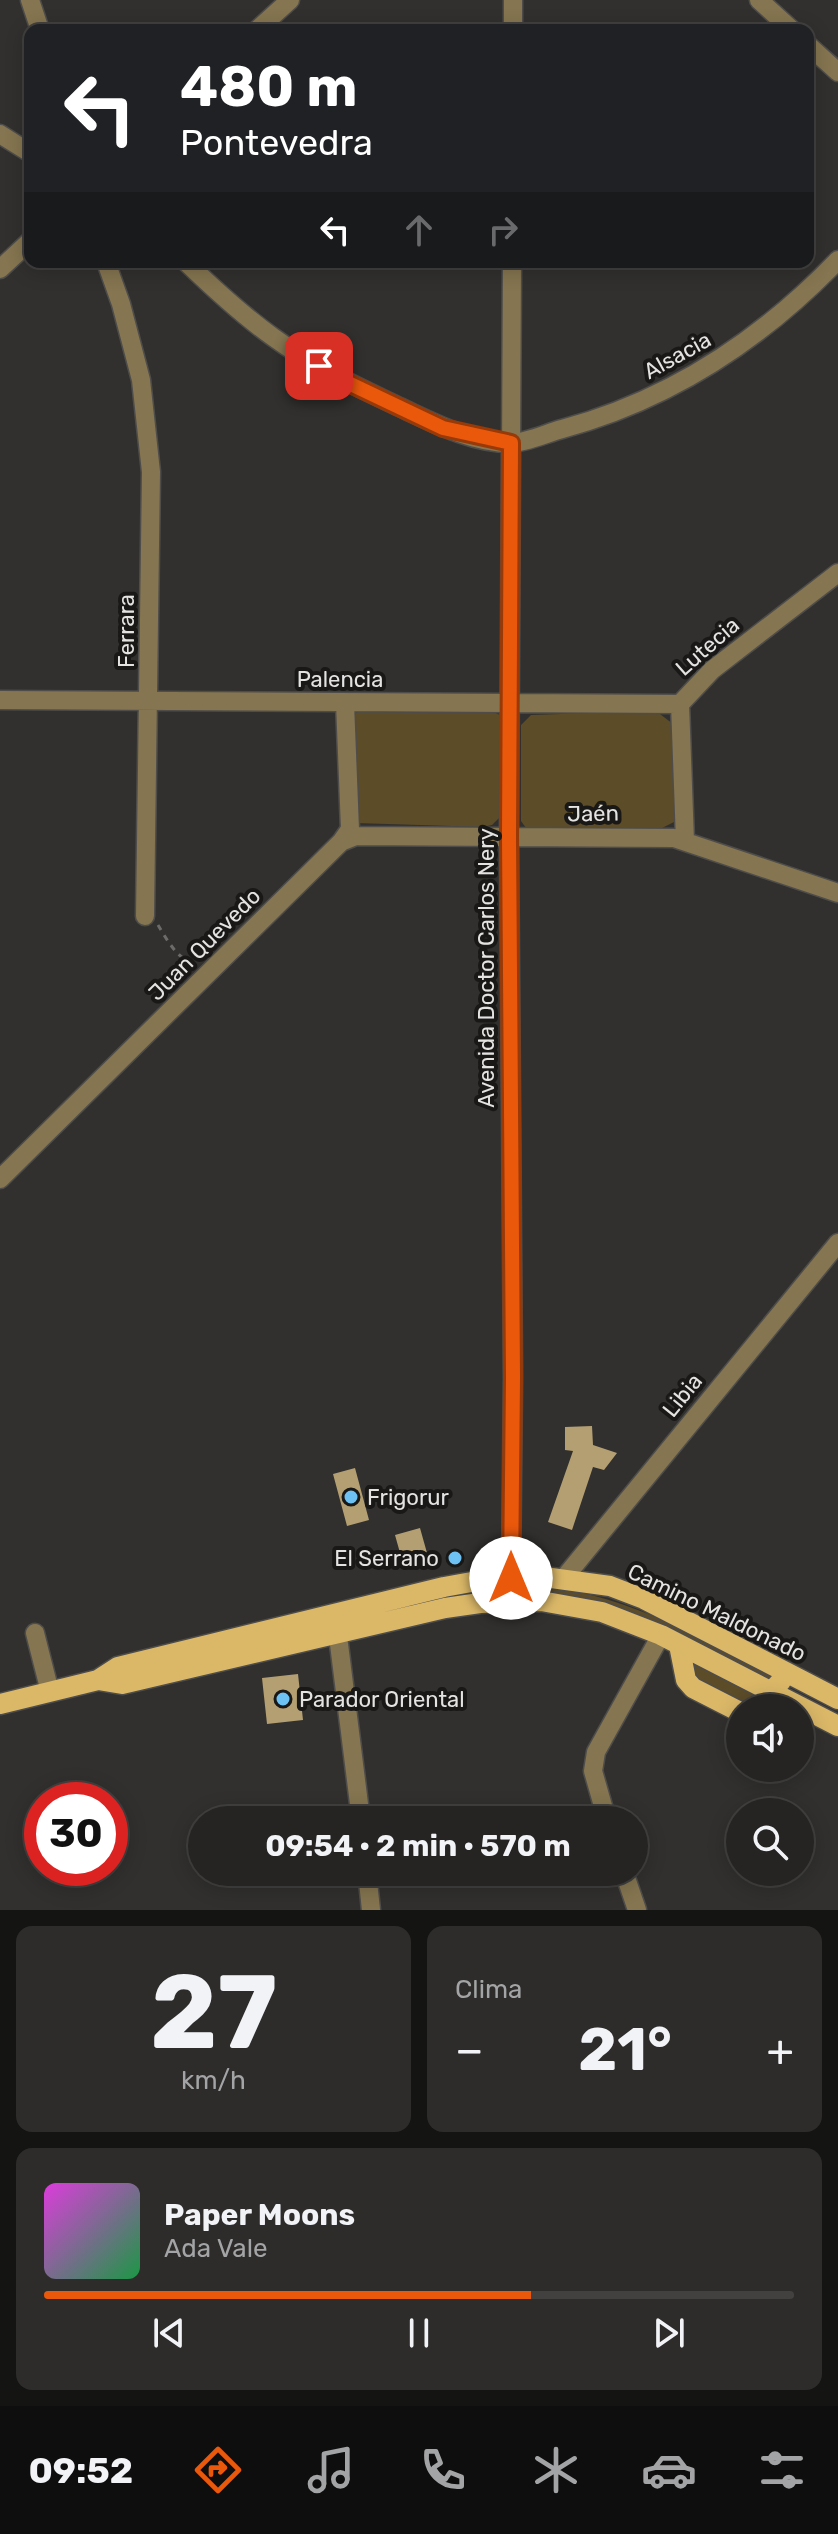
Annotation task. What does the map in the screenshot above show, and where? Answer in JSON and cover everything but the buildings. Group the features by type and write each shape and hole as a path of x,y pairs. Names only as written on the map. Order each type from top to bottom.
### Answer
{"main road":[{"name":"Camino Maldonado","path":"336,1623 444,1587 511,1578 564,1578 610,1586 644,1599 838,1699"},
{"name":"Camino Maldonado","path":"0,1704 98,1680 118,1667 336,1623 469,1604 541,1601 602,1612 670,1640 838,1726"},
{"path":"670,1640 686,1680 693,1688 726,1705"},
{"path":"773,1692 786,1672"}],"street":[{"path":"30,0 38,24"},
{"path":"264,24 290,0"},
{"path":"513,0 513,24"},
{"path":"759,0 785,24"},
{"path":"814,50 838,72"},
{"path":"0,134 24,149"},
{"path":"0,269 24,247"},
{"name":"Alsacia","path":"511,443 590,421 661,394 727,355 789,308 838,260"},
{"name":"Ferrara","path":"108,268 141,380 149,445 145,916"},
{"path":"193,268 249,320 340,379 443,428 511,443"},
{"name":"Avenida Doctor Carlos Nery","path":"511,1578 513,1362 509,837 512,268"},
{"name":"Lutecia","path":"685,841 680,704 712,670 838,573"},
{"name":"Palencia","path":"0,700 680,704"},
{"path":"341,842 350,829 345,703"},
{"name":"Jaén","path":"341,842 356,836 657,836 685,841 838,893"},
{"name":"Juan Quevedo","path":"0,1179 341,842"},
{"name":"Libia","path":"564,1578 838,1243"},
{"path":"336,1623 359,1806"},
{"path":"35,1633 50,1692"},
{"path":"603,1806 593,1771 596,1752 670,1640"},
{"path":"368,1886 371,1910"},
{"path":"629,1886 637,1910"}],"path":[{"path":"145,916 155,921 167,941 187,962 203,966 210,973"}],"shaded area":[{"path":"364,710 491,711 500,715 500,817 492,825 483,827 356,823 352,714"},
{"path":"648,711 660,714 673,724 677,813 674,822 662,828 526,828 521,821 521,725 531,715"},
{"path":"529,1585 596,1596 627,1606 686,1631 775,1678 772,1682 643,1618 576,1597 486,1593 375,1616 374,1611 459,1592"},
{"path":"694,1662 757,1694 726,1694 726,1697 719,1694 699,1679 692,1664"}],"place":[{"name":"Frigorur","path":"351,1497"},
{"name":"El Serrano","path":"455,1558"},
{"name":"Parador Oriental","path":"283,1699"}],"route":[{"path":"319,366 443,428 511,443 511,1578"}]}
